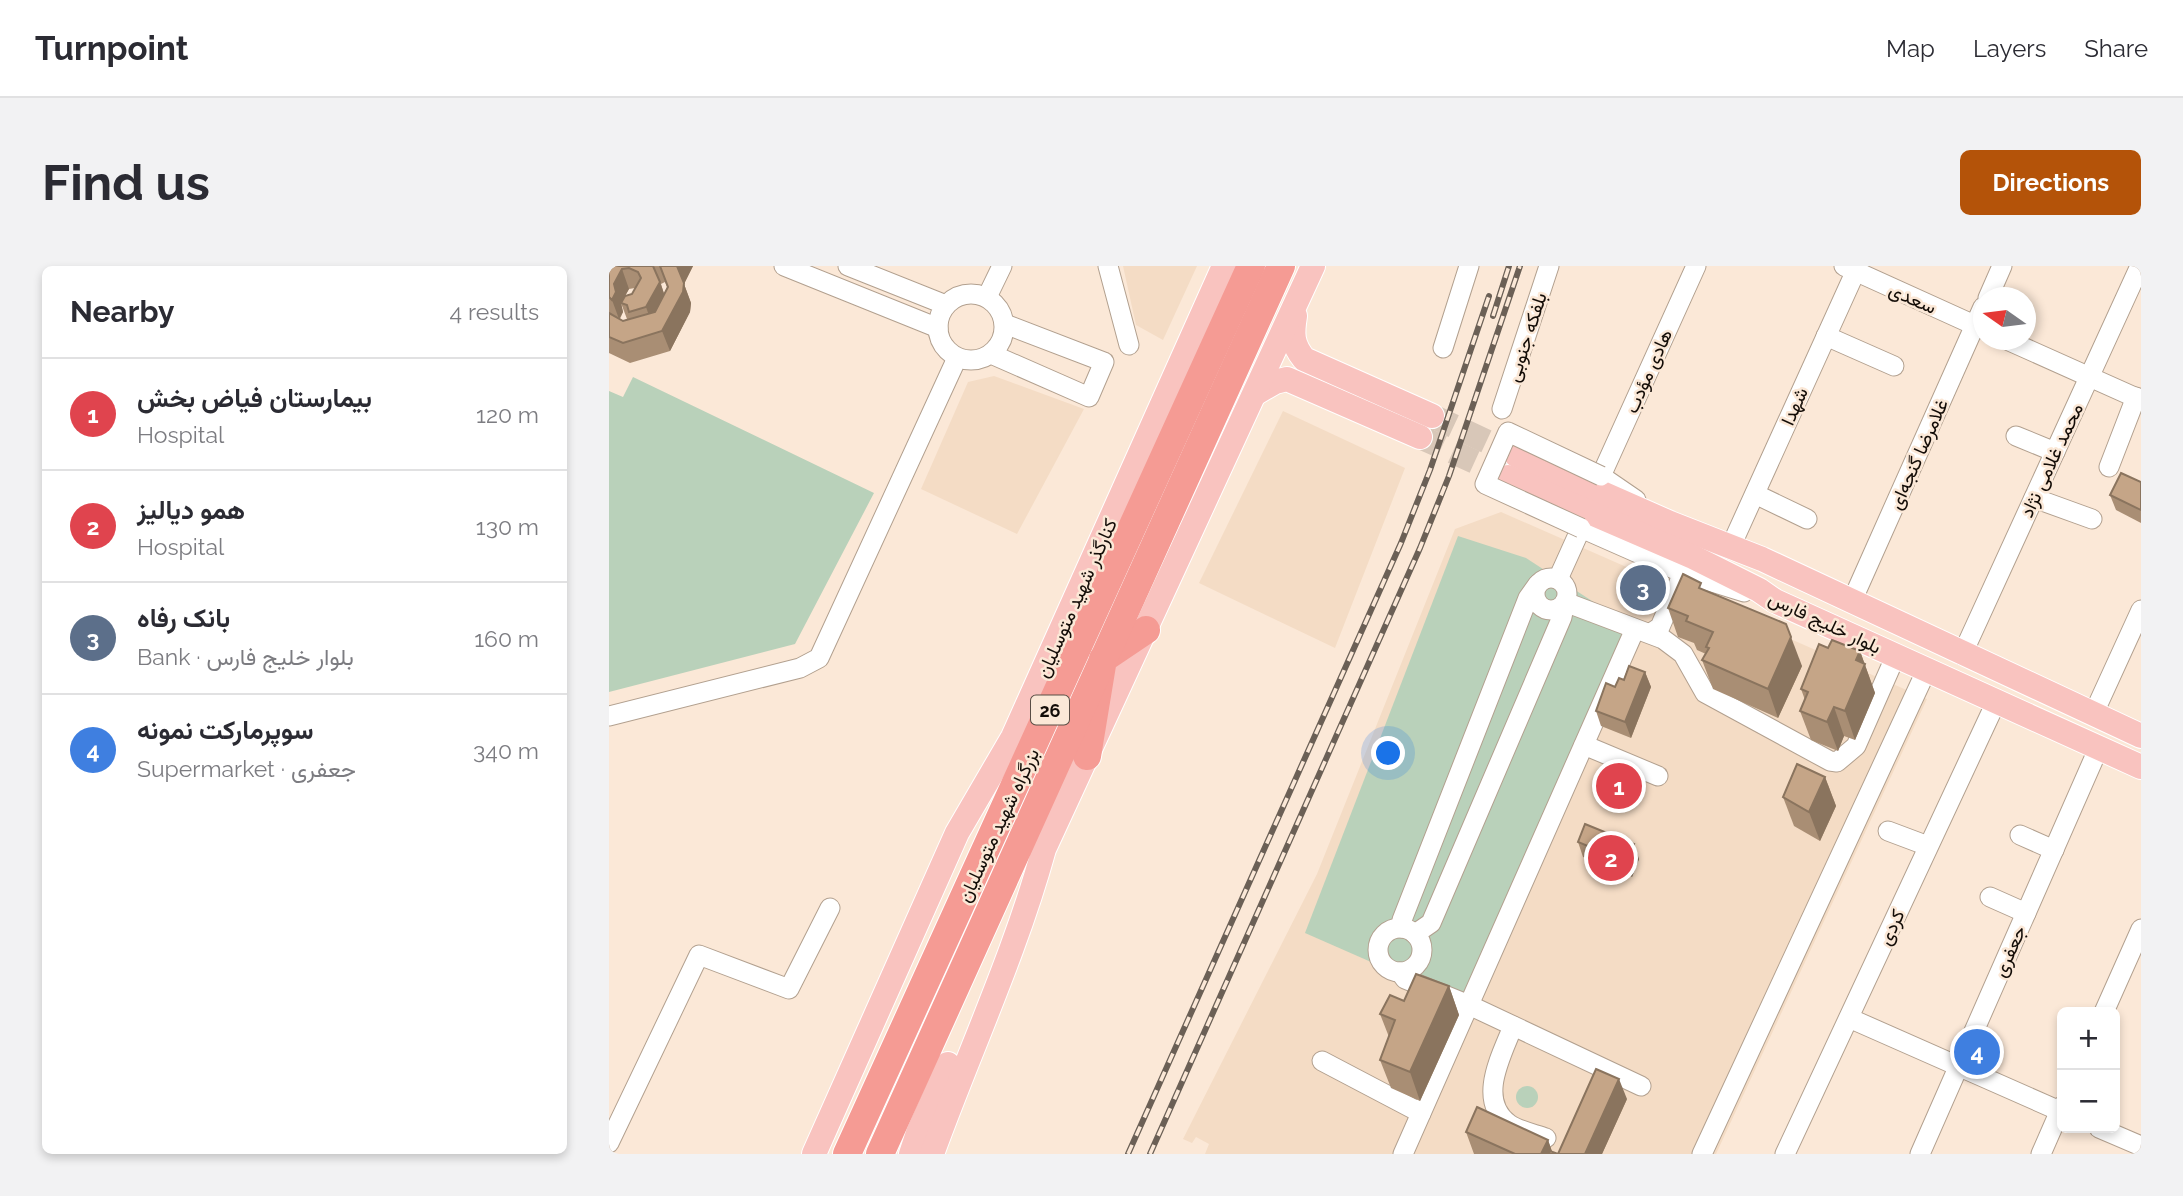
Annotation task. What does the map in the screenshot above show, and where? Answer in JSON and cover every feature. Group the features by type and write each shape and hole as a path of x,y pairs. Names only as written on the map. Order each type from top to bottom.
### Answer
{"highway":[{"name":"بزرگراه شهید متوسلیان","path":"848,1154 1251,266"},
{"name":"بزرگراه شهید متوسلیان","path":"880,1154 1281,266"},
{"path":"1087,756 1103,659 1146,630"}],"main road":[{"name":"کنارگذر شهید متوسلیان","path":"819,1152 957,833 1013,737 1224,266"},
{"path":"911,1147 1044,849 1313,266"},
{"path":"1256,393 1275,382 1287,379 1426,426 1304,359 1296,349 1292,335 1299,298"},
{"name":"بلوار خلیج فارس","path":"2141,736 1731,546 1512,466 1693,556 1775,601 2141,767"},
{"path":"819,1152 922,951 1013,737"},
{"path":"932,1154 963,1067 1004,972 1044,849"}],"street":[{"path":"784,266 938,328"},
{"path":"848,266 946,305"},
{"path":"988,298 1002,266"},
{"path":"1108,266 1129,345"},
{"path":"1443,348 1469,266"},
{"name":"بلفکه جنوبی","path":"1502,409 1549,266"},
{"name":"هادی مؤدب","path":"1601,476 1696,266"},
{"path":"1993,287 2002,266"},
{"name":"محمد غلامی نژاد","path":"1962,654 2140,266"},
{"name":"سعدی","path":"1852,268 1973,318"},
{"name":"شهدا","path":"1731,546 1826,336 1852,268"},
{"path":"965,294 988,298 1002,313 1005,324 999,346 991,354 974,360 957,358 943,345 938,328 938,320 946,305 965,294"},
{"path":"991,354 1089,397 1104,362 1005,324"},
{"path":"1826,336 1894,366"},
{"name":"غلامرضا گنجه‌ای","path":"1852,601 1973,338"},
{"path":"2030,350 2138,399 2109,467"},
{"path":"609,716 800,668 819,658 957,358"},
{"path":"1670,523 1601,476 1508,432 1485,484 1683,573 1775,601"},
{"path":"2016,436 2055,452"},
{"path":"1755,494 1807,519"},
{"path":"2034,498 2092,520"},
{"path":"1558,579 1581,528"},
{"path":"1403,1154 1584,745 1643,631 1660,627 1683,573"},
{"path":"1558,579 1548,578 1538,584 1528,598 1402,920 1408,931 1420,940 1422,954 1414,967 1400,972 1387,968 1382,963 1378,950 1383,937 1388,932 1408,931 1431,923 1562,617 1566,587 1558,579"},
{"path":"1538,584 1536,599 1542,607 1557,609 1565,602"},
{"path":"1565,602 1643,631 1683,654 1705,693 1837,762 1856,746 1896,655"},
{"path":"2093,715 2141,610"},
{"path":"1702,1154 1927,669"},
{"name":"کردی","path":"1785,1154 1997,700"},
{"path":"1584,745 1658,775"},
{"path":"1856,746 1882,762"},
{"name":"جعفری","path":"1920,1154 2099,747"},
{"path":"1888,831 1928,846"},
{"path":"2020,835 2054,850"},
{"path":"1990,897 2026,914"},
{"path":"609,1143 699,955 789,989 830,908"},
{"path":"2106,1007 2141,929"},
{"path":"1400,972 1405,979 1469,1005 1640,1086"},
{"path":"1849,1017 2057,1108"},
{"path":"1513,1026 1492,1082 1497,1109 1510,1125 1546,1138"},
{"path":"1322,1061 1421,1113"},
{"path":"2041,1154 2057,1120"},
{"path":"2111,1133 2141,1146"}],"shaded area":[{"path":"1123,266 1197,266 1163,340 1136,325"},
{"path":"994,376 1084,409 1017,534 921,489 968,382"},
{"path":"1283,411 1405,468 1335,648 1199,583"},
{"path":"1501,512 1927,699 1716,1154 1205,1154 1209,1144 1196,1137 1192,1143 1183,1139 1317,874 1455,529"}],"green space":[{"path":"633,377 874,493 795,644 609,692 609,391 623,397"},
{"path":"1458,536 1526,558 1635,629 1469,1005 1305,933"},
{"path":"1527,1086 1535,1089 1538,1097 1535,1105 1527,1108 1519,1105 1516,1097 1519,1089"}],"building":[{"path":"609,266 653,266 660,282 646,307 629,312 627,305 621,303 625,296 632,294 641,278 638,272 629,268 622,269 614,284 616,292 612,300 609,297"},
{"path":"660,266 677,266 684,283 683,292 662,331 623,343 609,337 609,313 623,321 655,312 668,287"},
{"path":"2121,473 2141,482 2141,510 2110,495"},
{"path":"1683,574 1701,583 1699,588 1786,624 1791,637 1768,689 1702,660 1709,648 1706,647 1713,632 1686,621 1688,616 1668,608"},
{"path":"1832,640 1860,651 1856,660 1865,664 1845,711 1834,707 1827,722 1800,711 1808,692 1801,689 1819,644 1828,648"},
{"path":"1629,666 1645,672 1625,722 1596,711 1606,683 1615,687 1619,678 1624,680"},
{"path":"1797,764 1825,777 1809,812 1783,797"},
{"path":"1585,824 1634,844 1626,862 1578,842"},
{"path":"1416,974 1449,986 1410,1072 1380,1060 1395,1020 1380,1014 1390,995 1404,1001"},
{"path":"1596,1069 1619,1079 1585,1154 1558,1154"},
{"path":"1477,1107 1548,1140 1541,1154 1515,1154 1466,1132"}],"tunnel":[{"path":"1432,416 1516,455"},
{"path":"1420,437 1508,477"}],"railway":[{"path":"1493,316 1509,266"},
{"path":"1150,1154 1420,548 1449,476 1520,266"},
{"path":"1128,1154 1401,543 1430,470 1489,296"}],"place":[{"name":"بانک رفاه","path":"1643,588"},
{"name":"بیمارستان فیاض بخش","path":"1619,786"},
{"name":"همو دیالیز","path":"1611,858"},
{"name":"سوپرمارکت نمونه","path":"1977,1052"}]}
